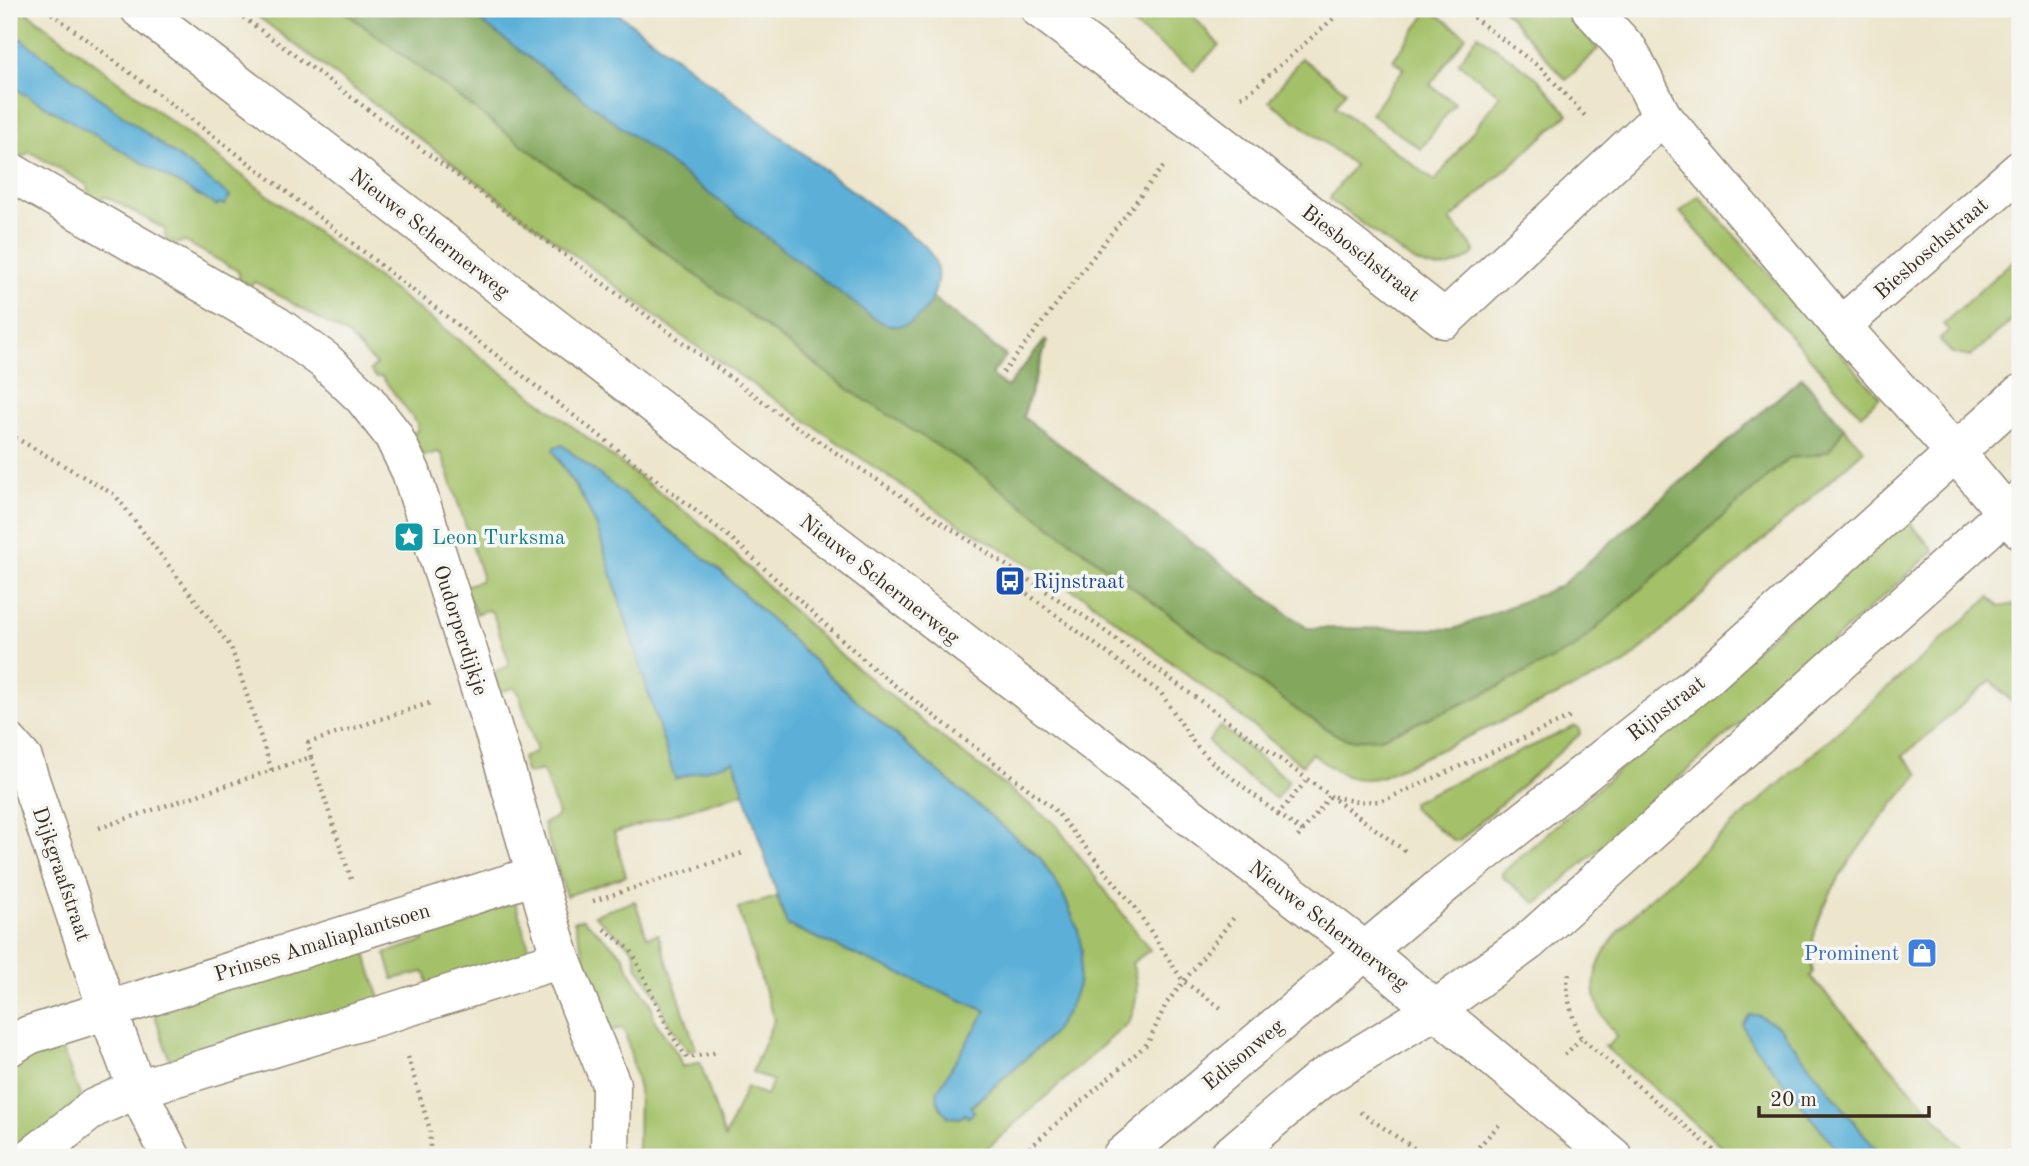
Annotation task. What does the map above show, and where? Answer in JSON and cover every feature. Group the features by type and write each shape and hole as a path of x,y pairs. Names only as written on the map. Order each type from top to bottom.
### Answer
{"street":[{"name":"Nieuwe Schermerweg","path":"139,9 1364,951 1613,1157"},
{"name":"Biesboschstraat","path":"1040,9 1195,124 1445,318 1662,116"},
{"path":"1228,1157 1319,1080 1436,1009 1528,942 2015,514 1955,452 1842,326 1662,116 1629,51 1591,9"},
{"name":"Biesboschstraat","path":"1842,326 2020,170"},
{"name":"Oudorperdijkje","path":"9,171 277,326 324,360 364,398 393,435 411,472 480,687 561,959 611,1084 610,1157"},
{"name":"Rijnstraat","path":"1364,951 1447,881 1710,674 2020,394"},
{"name":"Dijkgraafstraat","path":"9,743 23,759 107,1009"},
{"name":"Prinses Amaliaplantsoen","path":"9,1047 29,1035 107,1009 536,875"},
{"name":"Edisonweg","path":"1121,1157 1364,951"},
{"path":"32,1157 94,1108 137,1089 561,959"},
{"path":"107,1009 137,1089 171,1157"}],"path":[{"path":"46,9 265,175 731,538 874,669 1053,808 1134,905 1183,981 1261,1038"},
{"path":"232,9 800,429 1094,623 1447,881"},
{"path":"1003,373 1195,124 1251,91 1344,9"},
{"path":"1462,9 1542,69 1621,155"},
{"path":"9,434 116,495 231,647 272,771"},
{"path":"1010,581 1161,693 1194,743 1212,762 1303,831"},
{"path":"311,757 308,743 480,687"},
{"path":"1330,796 1358,802 1382,801 1585,713"},
{"path":"1278,814 1307,780"},
{"path":"589,902 746,852"},
{"path":"595,921 631,950 671,1034 687,1058 718,1052"},
{"path":"1528,942 1567,980 1571,1013 1581,1038 1723,1157"},
{"path":"1019,1157 1148,1043 1166,1004 1183,981"},
{"path":"1319,1080 1350,1105 1427,1157"}],"green space":[{"path":"9,9 23,9 710,531 829,645 939,735 1055,824 1150,950 1132,963 1136,993 1129,1022 978,1157 621,1157 624,1152 634,1153 638,1149 639,1090 625,1031 621,1028 610,1031 606,1028 574,921 583,919 624,956 629,970 651,1004 655,1021 678,1055 682,1067 700,1062 725,1138 746,1087 766,1095 773,1081 752,1072 774,1020 738,908 777,897 787,925 987,1011 938,1090 965,1113 974,1111 971,1107 1051,1036 1078,930 1063,894 1040,858 836,682 718,569 556,457 583,498 597,527 675,778 734,761 744,792 614,833 626,876 566,896 543,824 558,814 544,773 540,770 530,774 526,772 522,758 534,753 536,749 518,691 513,688 503,691 498,689 494,674 508,666 509,662 493,613 488,610 476,614 465,588 480,581 482,576 442,454 438,452 423,456 410,436 417,431 418,425 382,377 376,377 370,370 376,365 349,336 255,282 249,286 239,280 236,270 184,241 175,244 165,239 165,229 107,197 100,201 89,196 87,185 30,152 22,157 12,151 9,140 9,85 216,205 230,197 9,30"},
{"path":"248,9 341,9 851,391 977,471 1297,710 1350,740 1381,738 1476,698 1574,648 1789,458 1829,451 1844,428 1864,450 1625,664 1381,777 1360,779 1344,775 1312,753 1302,765 1086,598 946,516 683,337"},
{"path":"341,9 465,9 875,319 926,309 933,298 1006,356 991,375 1007,387 1045,340 1047,342 1023,417 1307,628 1454,629 1560,586 1802,377 1844,428 1829,451 1789,458 1574,648 1476,698 1380,738 1350,740 1297,710 977,471 851,391"},
{"path":"1112,9 1187,9 1219,45 1194,70"},
{"path":"1430,9 1466,36 1430,85 1455,103 1421,149 1371,114 1404,68 1393,60"},
{"path":"1503,9 1562,9 1598,49 1566,80"},
{"path":"1478,35 1537,78 1568,114 1450,220 1475,253 1450,267 1427,266 1406,256 1330,200 1354,165 1269,101 1301,58 1346,91 1335,106 1435,181 1500,95 1458,63"},
{"path":"1699,196 1880,397 1861,415 1680,212"},
{"path":"2020,254 2020,313 1970,357 1952,353 1939,340 1949,331 1943,324"},
{"path":"1905,517 1934,551 1538,903 1502,877 1502,873"},
{"path":"1990,597 1999,607 2020,603 2020,705 2017,708 1991,680 1903,756 1919,774 1865,840 1830,894 1818,921 1812,948 1813,973 1810,976 1971,1157 1882,1157 1778,1026 1749,1039 1843,1157 1734,1157 1604,1046 1608,1046 1617,1036 1603,1016 1596,998 1595,980 1599,963 1619,931 1648,900"},
{"path":"1220,726 1289,781 1276,799 1220,756 1209,741"},
{"path":"1575,726 1579,728 1580,734 1459,841 1454,841 1413,809 1414,801"},
{"path":"512,892 532,957 429,989 423,972 393,979 385,953 424,941 418,921"},
{"path":"635,901 647,937 658,934 696,1049 688,1051 664,1016 661,1002 637,966 634,950 594,915"},
{"path":"361,940 382,1005 173,1071 152,1006"},
{"path":"57,1037 83,1103 17,1157 9,1157 9,1064"}],"water":[{"path":"465,9 612,9 925,246 935,262 937,275 937,285 929,304 915,320 906,324 896,326 875,319"},
{"path":"9,30 230,196 224,205 219,203 217,206 9,85"},
{"path":"562,445 718,569 836,682 1040,858 1063,894 1078,930 1082,951 1078,985 1069,1009 1051,1036 971,1106 974,1112 968,1118 965,1114 960,1118 949,1117 939,1105 937,1094 986,1011 787,925 734,761 675,779 597,527 583,498 553,450 554,447"},
{"path":"1750,1015 1758,1015 1778,1026 1882,1157 1843,1157 1749,1039 1743,1025"}],"place":[{"name":"Leon Turksma","path":"409,537"},
{"name":"Rijnstraat","path":"1010,581"},
{"name":"Prominent","path":"1922,953"}]}
